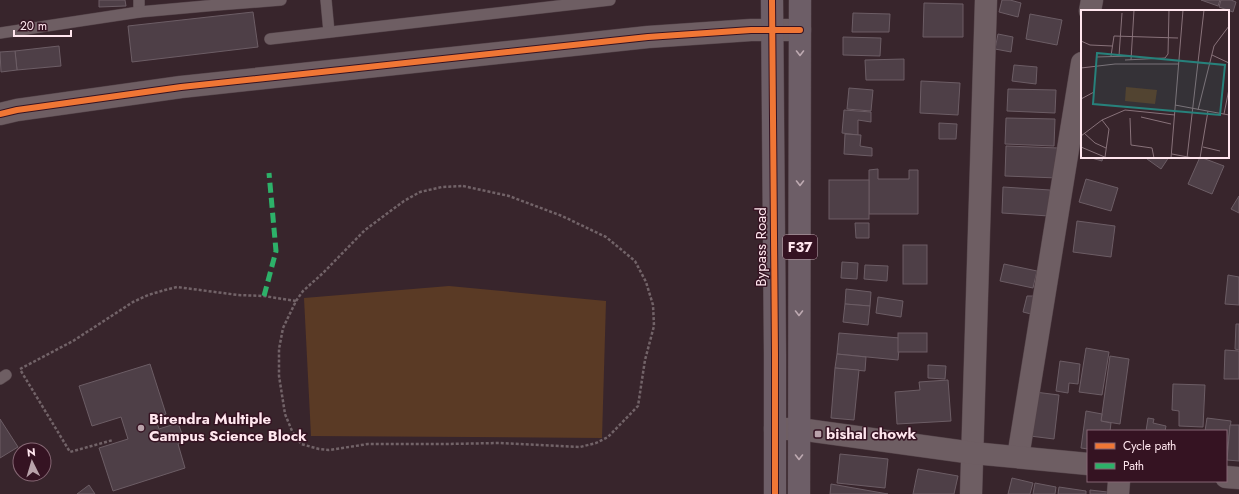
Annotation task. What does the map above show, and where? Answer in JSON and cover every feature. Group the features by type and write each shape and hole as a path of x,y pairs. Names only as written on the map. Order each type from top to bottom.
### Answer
{"highway":[{"name":"Bypass Road","path":"772,0 775,494"},
{"name":"F37","path":"799,494 800,0"}],"street":[{"path":"971,494 986,0"},
{"path":"1090,10 1092,0"},
{"path":"0,114 17,110 181,87 648,37 751,30 800,30"},
{"path":"1018,457 1081,69"},
{"path":"775,428 799,429 973,453 1087,464"},
{"path":"1227,477 1239,478"},
{"path":"1118,494 1119,482"}],"lane":[{"path":"139,0 139,12"},
{"path":"0,33 217,2 281,0"},
{"path":"326,0 329,32"},
{"path":"270,39 610,0"}],"path":[{"path":"463,186 510,196 562,216 606,237 635,261 646,282 653,305 654,326 645,360 638,406 608,437 596,443 580,446 499,443 368,444 329,450 302,444 292,432 285,414 279,376 279,349 283,328 296,301 303,291 365,230 404,201 420,192 442,187 463,186"},
{"path":"3,378 73,341 134,302 148,295 165,290 177,287 238,295 264,296 296,301"},
{"path":"20,369 70,452 114,440"}],"shaded area":[{"path":"449,286 606,301 602,438 311,436 304,298"}],"building":[{"path":"99,0 125,0 126,6 99,7"},
{"path":"1002,0 1010,0 1021,3 1018,17 999,12"},
{"path":"1201,0 1220,0 1218,6"},
{"path":"1221,0 1231,0 1236,2 1233,12 1219,7"},
{"path":"924,3 963,4 963,37 923,37"},
{"path":"253,12 258,47 132,62 128,26"},
{"path":"853,13 890,14 889,32 852,32"},
{"path":"1030,14 1062,20 1057,45 1026,39"},
{"path":"998,34 1013,37 1011,52 995,49"},
{"path":"843,37 881,38 880,56 843,55"},
{"path":"59,46 61,66 17,70 15,51"},
{"path":"15,51 17,70 1,72 0,52"},
{"path":"904,59 904,80 866,80 865,60"},
{"path":"1014,65 1037,67 1036,84 1012,81"},
{"path":"921,81 960,83 958,115 920,113"},
{"path":"849,88 873,90 871,111 847,109"},
{"path":"1008,89 1056,90 1055,113 1007,111"},
{"path":"844,110 871,112 871,122 858,120 858,135 842,133"},
{"path":"1006,118 1055,119 1054,146 1005,144"},
{"path":"939,123 957,124 956,139 939,139"},
{"path":"845,134 861,135 860,146 872,148 872,156 844,154"},
{"path":"1006,146 1059,148 1058,178 1005,176"},
{"path":"1092,158 1103,158 1102,161"},
{"path":"1148,158 1168,158 1161,169"},
{"path":"1200,158 1224,166 1212,194 1188,184"},
{"path":"878,169 878,179 909,179 909,170 918,170 918,214 869,214 869,170"},
{"path":"1086,179 1118,188 1111,211 1079,202"},
{"path":"829,180 869,180 869,219 829,219"},
{"path":"1003,187 1050,190 1049,216 1002,213"},
{"path":"1239,196 1239,213 1231,209"},
{"path":"1077,221 1115,226 1111,257 1073,252"},
{"path":"855,223 869,223 869,238 856,238"},
{"path":"903,245 927,245 927,284 903,284"},
{"path":"842,262 858,263 857,279 841,278"},
{"path":"1004,264 1037,271 1033,288 1000,281"},
{"path":"865,265 888,266 887,281 864,279"},
{"path":"1228,275 1239,277 1239,305 1225,304"},
{"path":"846,289 871,292 870,306 845,304"},
{"path":"1027,296 1035,296 1031,314 1023,312"},
{"path":"878,297 903,301 901,317 876,313"},
{"path":"845,304 870,306 868,325 843,322"},
{"path":"1236,324 1239,324 1239,350 1235,349"},
{"path":"839,333 900,338 898,360 837,354"},
{"path":"898,333 927,333 927,352 898,352"},
{"path":"1086,348 1109,352 1102,395 1079,392"},
{"path":"1225,350 1239,351 1239,379 1224,379"},
{"path":"837,354 866,357 865,371 835,368"},
{"path":"1110,356 1129,359 1120,424 1101,421"},
{"path":"1060,361 1080,364 1078,384 1069,383 1068,393 1056,391"},
{"name":"Birendra Multiple Campus Science Block","path":"150,364 166,414 155,417 159,429 178,423 185,442 178,444 185,468 113,491 99,448 128,439 121,417 92,426 79,386"},
{"path":"928,365 946,366 945,379 928,378"},
{"path":"835,368 859,370 854,420 831,418"},
{"path":"948,380 951,421 897,424 895,392 920,390 919,382"},
{"path":"1173,384 1205,385 1203,427 1179,426 1179,411 1172,410"},
{"path":"1035,392 1059,395 1054,439 1030,436"},
{"path":"1086,411 1102,414 1101,421 1111,423 1110,430 1087,430 1087,449 1081,448"},
{"path":"1148,418 1154,419 1153,423 1166,426 1165,430 1146,430"},
{"path":"1207,418 1231,421 1227,451 1227,430 1205,430"},
{"path":"0,419 15,442 12,442 12,451 0,458"},
{"path":"1230,425 1239,425 1239,461 1227,460"},
{"path":"840,454 888,459 885,488 837,483"},
{"path":"918,469 958,476 954,494 913,494"},
{"path":"1012,478 1033,483 1030,494 1008,494"},
{"path":"1035,483 1056,487 1055,494 1033,494"},
{"path":"831,484 888,494 830,494"},
{"path":"89,485 95,494 77,494"},
{"path":"1059,487 1086,491 1086,494 1058,494"},
{"path":"1090,490 1116,493 1116,494 1090,494"}],"marked path":[{"path":"264,296 276,251 269,173"}],"cycle path":[{"path":"772,0 775,494"},
{"path":"0,114 17,110 181,87 648,37 751,30 800,30"}],"place":[{"name":"Birendra Multiple Campus Science Block","path":"141,428"},
{"name":"bishal chowk","path":"818,434"}]}
